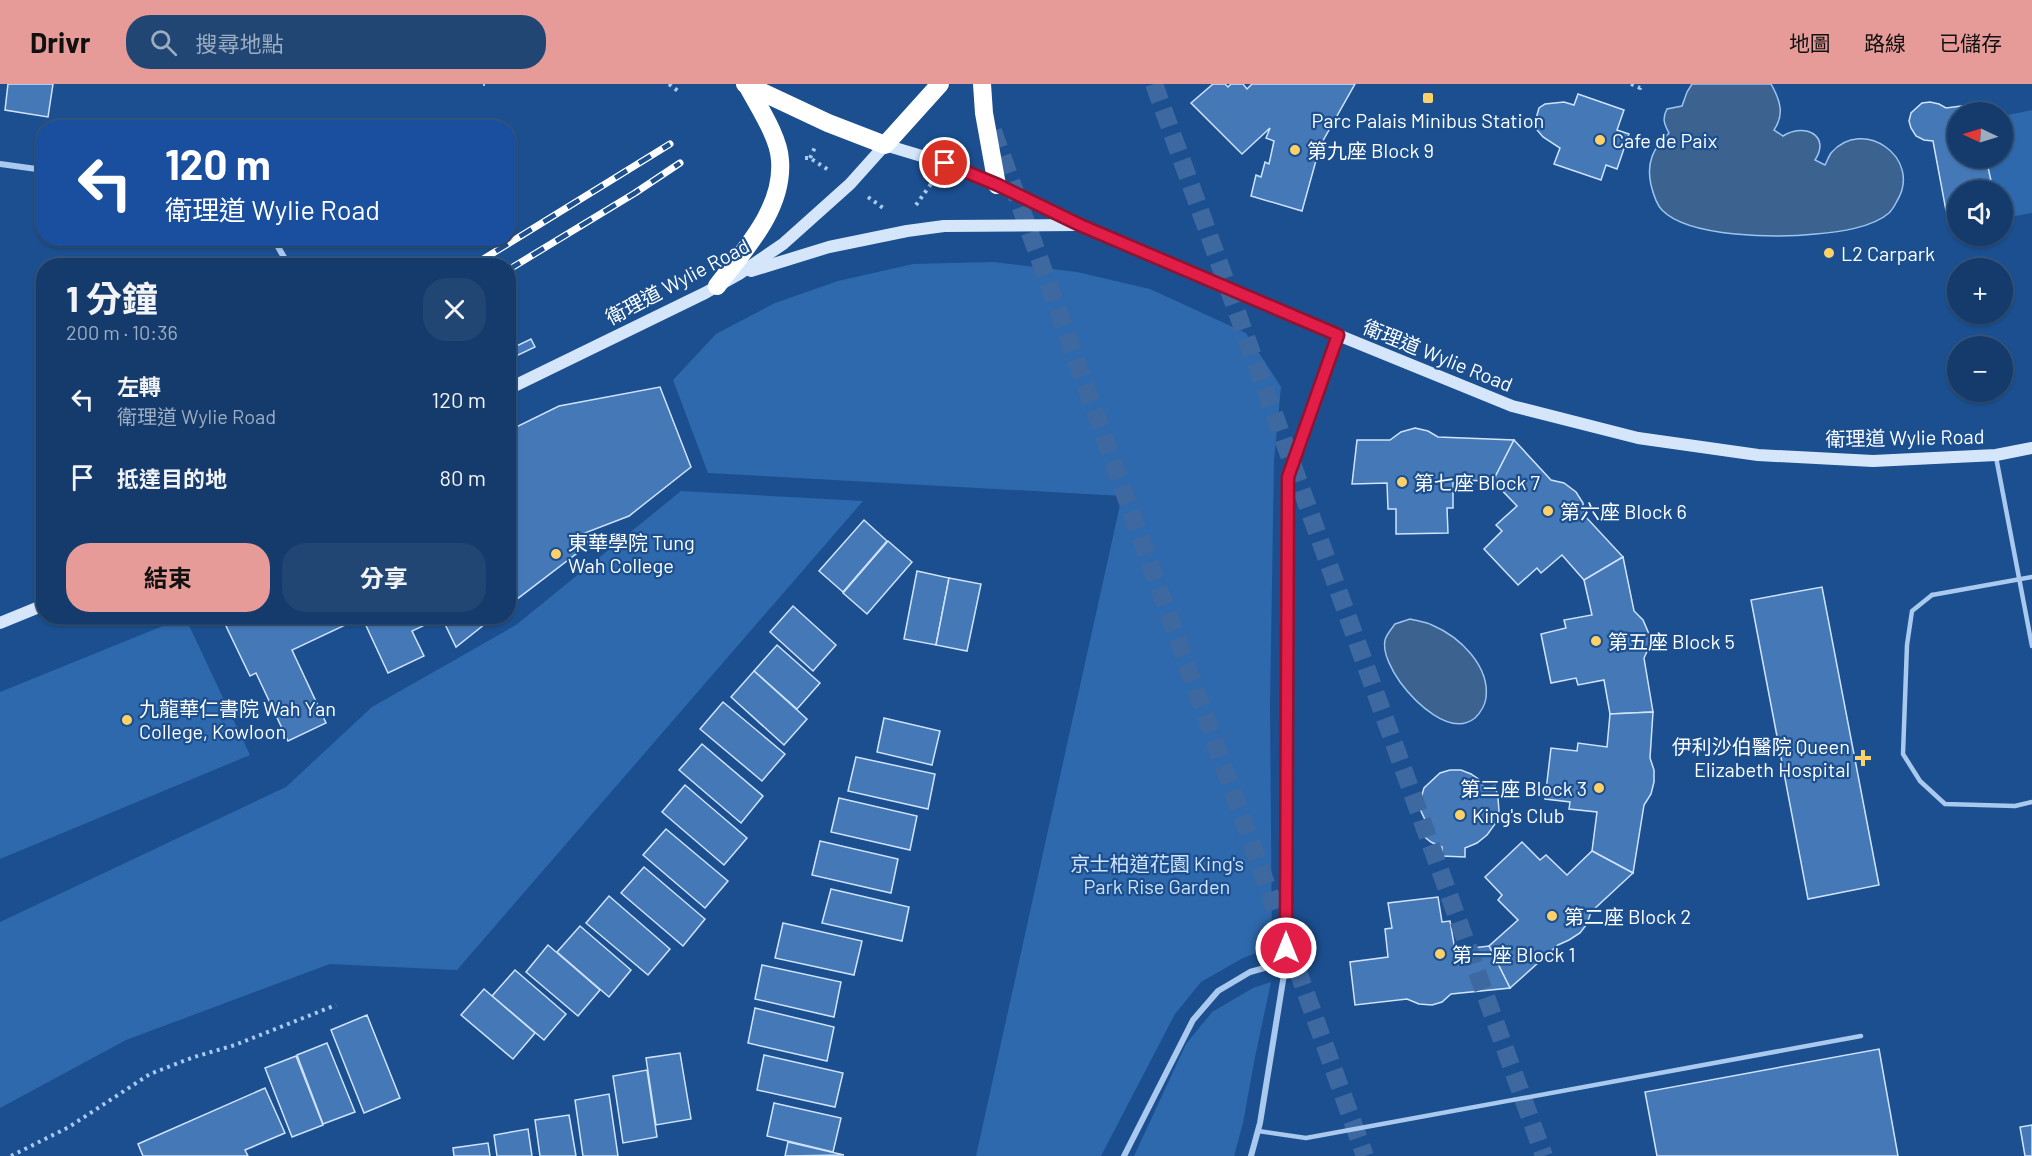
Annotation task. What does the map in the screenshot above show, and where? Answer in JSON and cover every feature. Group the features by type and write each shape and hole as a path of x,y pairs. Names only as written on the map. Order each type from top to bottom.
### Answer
{"highway":[{"path":"746,84 828,123 885,145 940,84"},
{"path":"717,286 761,226 774,201 778,184 780,160 774,136 746,84"},
{"path":"982,84 984,113 998,185"}],"street":[{"name":"衛理道 Wylie Road","path":"516,385 739,274 783,244 850,184 885,145 945,163 998,185 1080,225 1512,406 1638,438 1758,455 1873,461 1996,455 2032,448"},
{"path":"0,164 36,169"},
{"path":"739,274 829,247 907,231 944,226 1080,225"},
{"path":"1251,1156 1258,1131 1286,962 1288,477 1338,335"},
{"path":"0,623 36,608"},
{"path":"1124,1156 1193,1020 1218,991 1250,972 1286,962"}],"lane":[{"path":"1996,455 2032,646"},
{"path":"2032,578 1932,595 1912,611 1907,645 1904,754 1920,781 1945,804 2015,806 2032,802"},
{"path":"1258,1131 1305,1138 1861,1036"}],"path":[{"path":"669,84 678,91"},
{"path":"1631,84 1640,88 1642,84"},
{"path":"11,1156 69,1127 150,1074 235,1045 336,1005"}],"green space":[{"path":"2032,110 2032,213 2013,216 2013,180 1991,180 1988,168 2013,168 2013,114"},
{"name":"京士柏道花園 King's Park Rise Garden","path":"994,262 1077,272 1150,289 1246,333 1281,387 1274,461 1270,704 1272,947 1243,958 1201,982 1175,1014 1101,1156 976,1156 1122,496 708,473 673,380 716,334 775,303 838,281 913,264"},
{"path":"681,491 863,501 457,970 330,964 126,1040 0,1108 0,922 286,787 372,707 516,625"},
{"name":"九龍華仁書院 Wah Yan College, Kowloon","path":"168,624 188,624 250,755 0,859 0,692"},
{"path":"1271,982 1243,1123 1234,1156 1134,1156 1186,1044 1212,1012 1253,988"}],"shaded area":[{"path":"1692,84 1771,84 1780,107 1779,118 1774,130 1783,136 1800,130 1813,134 1818,138 1820,144 1815,160 1825,165 1831,153 1844,143 1858,139 1873,141 1886,147 1896,157 1902,170 1903,185 1897,201 1889,213 1864,226 1800,235 1735,234 1692,226 1675,219 1662,210 1656,202 1649,170 1655,150 1669,133 1664,121 1667,109 1682,106"},
{"path":"1410,619 1443,630 1462,645 1478,664 1486,686 1486,698 1475,718 1465,723 1455,723 1433,715 1406,690 1397,678 1387,656 1385,640 1395,624"}],"building":[{"path":"8,84 53,84 48,117 5,110"},
{"name":"第九座 Block 9","path":"1213,84 1225,84 1228,87 1231,84 1243,84 1247,89 1252,84 1355,84 1320,146 1302,211 1251,196 1256,175 1261,177 1265,162 1269,164 1274,141 1266,138 1270,128 1242,154 1191,103"},
{"path":"1578,94 1624,110 1617,130 1629,134 1617,169 1606,165 1601,180 1554,164 1560,148 1543,137 1537,130 1535,122 1539,108 1545,104 1564,102 1574,105"},
{"path":"1930,102 1947,108 1947,168 1988,168 1991,180 1947,180 1947,216 1933,141 1916,136 1909,121 1911,113 1922,103"},
{"path":"531,339 535,347 516,356 516,346"},
{"name":"東華學院 Tung Wah College","path":"660,387 691,467 629,516 582,534 589,544 516,600 516,427 559,406"},
{"name":"第七座 Block 7","path":"1415,428 1428,431 1438,437 1514,440 1493,481 1453,480 1453,508 1447,508 1448,533 1396,534 1396,509 1388,509 1387,483 1352,484 1357,440 1390,440 1401,432"},
{"name":"第六座 Block 6","path":"1514,440 1551,480 1564,483 1576,492 1583,503 1584,515 1623,557 1584,580 1562,555 1541,573 1537,568 1518,585 1484,549 1502,531 1496,525 1517,506 1493,481"},
{"path":"864,520 887,541 843,592 819,571"},
{"path":"888,541 912,562 867,614 843,593"},
{"name":"第五座 Block 5","path":"1623,557 1634,611 1643,620 1649,634 1649,647 1644,658 1653,712 1610,714 1604,680 1578,685 1576,678 1551,683 1541,634 1566,628 1564,620 1592,615 1584,580"},
{"path":"917,571 949,578 936,645 904,639"},
{"path":"949,578 981,584 967,651 936,645"},
{"path":"1822,587 1879,885 1808,899 1751,600"},
{"path":"793,606 836,645 813,671 770,632"},
{"path":"230,624 347,624 292,650 326,723 288,741 256,673 250,676 226,626"},
{"path":"365,624 425,624 412,631 424,656 388,673"},
{"path":"445,624 485,624 456,647"},
{"path":"777,645 820,683 797,709 754,671"},
{"path":"754,671 807,719 784,745 731,697"},
{"path":"723,702 785,754 762,781 700,729"},
{"name":"第三座 Block 3","path":"1653,712 1650,758 1654,770 1654,782 1651,794 1644,805 1633,873 1592,851 1597,812 1569,809 1570,802 1545,799 1551,748 1577,751 1578,743 1607,747 1610,714"},
{"path":"884,718 940,731 932,765 877,752"},
{"path":"702,744 763,796 741,823 679,770"},
{"path":"856,757 935,774 928,809 848,791"},
{"name":"King's Club","path":"1461,770 1471,774 1480,780 1485,789 1495,785 1498,798 1499,811 1495,824 1477,843 1465,848 1465,857 1442,856 1442,847 1422,835 1429,828 1420,809 1424,788 1440,773"},
{"path":"685,785 747,838 724,865 662,812"},
{"path":"839,798 917,816 910,850 831,832"},
{"path":"666,829 728,881 705,908 643,855"},
{"path":"820,841 898,859 891,893 812,875"},
{"name":"第二座 Block 2","path":"1522,842 1540,860 1546,855 1567,875 1592,851 1633,873 1591,912 1587,924 1580,933 1558,945 1510,988 1489,946 1518,920 1498,900 1502,895 1485,877"},
{"path":"644,867 705,919 683,946 621,893"},
{"path":"831,889 909,907 902,941 822,923"},
{"path":"609,896 670,949 648,975 586,923"},
{"name":"第一座 Block 1","path":"1438,897 1442,922 1450,921 1455,950 1489,946 1510,988 1451,994 1442,1002 1432,1005 1419,1004 1407,999 1355,1005 1350,962 1388,957 1385,929 1392,928 1388,903"},
{"path":"783,923 862,941 854,975 775,958"},
{"path":"580,926 631,970 609,997 557,952"},
{"path":"548,945 600,990 578,1016 526,972"},
{"path":"762,965 841,982 834,1017 755,999"},
{"path":"515,970 566,1014 544,1040 492,996"},
{"path":"484,989 535,1033 513,1059 461,1015"},
{"path":"755,1008 834,1027 827,1061 748,1043"},
{"path":"367,1015 400,1098 364,1113 331,1030"},
{"path":"327,1043 355,1112 323,1124 297,1055"},
{"path":"1879,1049 1898,1156 1657,1156 1645,1092"},
{"path":"680,1053 691,1119 656,1125 646,1058"},
{"path":"764,1055 843,1073 835,1107 757,1090"},
{"path":"296,1056 323,1125 292,1137 265,1068"},
{"path":"647,1070 657,1137 623,1143 613,1076"},
{"path":"265,1088 285,1133 245,1150 248,1156 143,1156 138,1144"},
{"path":"609,1094 618,1156 583,1156 575,1100"},
{"path":"774,1103 841,1118 833,1152 767,1136"},
{"path":"569,1115 576,1156 540,1156 535,1120"},
{"path":"2032,1125 2032,1156 2025,1156 2020,1127"},
{"path":"528,1129 532,1156 497,1156 494,1135"},
{"path":"788,1142 844,1155 785,1156"},
{"path":"488,1143 490,1156 454,1156 453,1148"}],"tunnel":[{"path":"1154,84 1544,1156"},
{"path":"993,131 1365,1156"}],"railway":[{"path":"516,239 670,144"},
{"path":"516,265 680,163"},
{"path":"485,258 504,246"}],"place":[{"name":"Parc Palais Minibus Station","path":"1428,98"},
{"name":"Cafe de Paix","path":"1600,140"},
{"name":"第九座 Block 9","path":"1295,150"},
{"name":"L2 Carpark","path":"1829,253"},
{"name":"第七座 Block 7","path":"1402,482"},
{"name":"第六座 Block 6","path":"1548,511"},
{"name":"東華學院 Tung Wah College","path":"556,554"},
{"name":"第五座 Block 5","path":"1596,641"},
{"name":"九龍華仁書院 Wah Yan College, Kowloon","path":"127,720"},
{"name":"伊利沙伯醫院 Queen Elizabeth Hospital","path":"1863,758"},
{"name":"第三座 Block 3","path":"1599,788"},
{"name":"King's Club","path":"1460,815"},
{"name":"第二座 Block 2","path":"1552,916"},
{"name":"第一座 Block 1","path":"1440,954"}],"route":[{"path":"945,163 998,185 1080,225 1338,335 1288,477 1286,948"}]}
